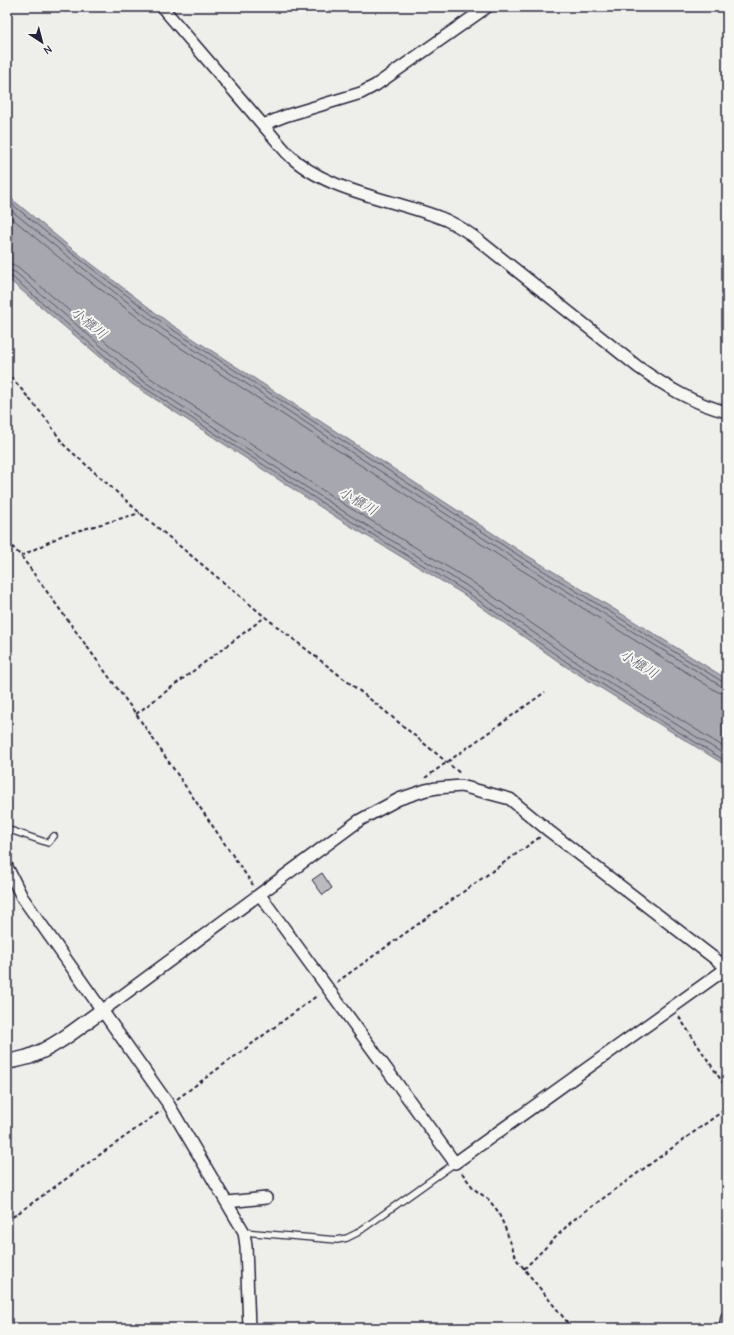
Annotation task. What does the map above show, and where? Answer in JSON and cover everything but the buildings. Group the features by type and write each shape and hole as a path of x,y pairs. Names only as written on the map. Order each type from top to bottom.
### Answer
{"street":[{"path":"162,7 293,160 312,173 331,182 439,218 463,229 482,242 653,378 692,400 727,412"},
{"path":"263,125 285,116 366,91 487,7"},
{"path":"7,1062 30,1056 53,1045 260,895 360,820 394,801 426,790 461,786 510,799 549,831 727,968 455,1163 260,895"},
{"path":"7,866 22,897 169,1105 244,1232 246,1246 249,1328"},
{"path":"227,1202 266,1198"},
{"path":"725,1328 727,1317"}],"lane":[{"path":"7,829 48,843 54,836"},
{"path":"244,1232 338,1240 347,1238 357,1233 455,1163"}],"path":[{"path":"7,372 47,420 64,445 140,513 265,618 380,707 464,776"},
{"path":"21,556 63,535 140,513"},
{"path":"7,541 21,556 136,714 260,895"},
{"path":"136,714 265,618"},
{"path":"423,780 545,692"},
{"path":"7,1220 169,1105 328,988 549,831"},
{"path":"672,1007 727,1089"},
{"path":"524,1268 572,1221 727,1108"},
{"path":"455,1163 474,1189 488,1199 497,1210 517,1260 572,1328"}],"water":[{"name":"小櫃川","path":"7,195 71,248 169,323 520,551 727,679 727,766 565,666 463,594 342,521 132,384 7,278"}]}
